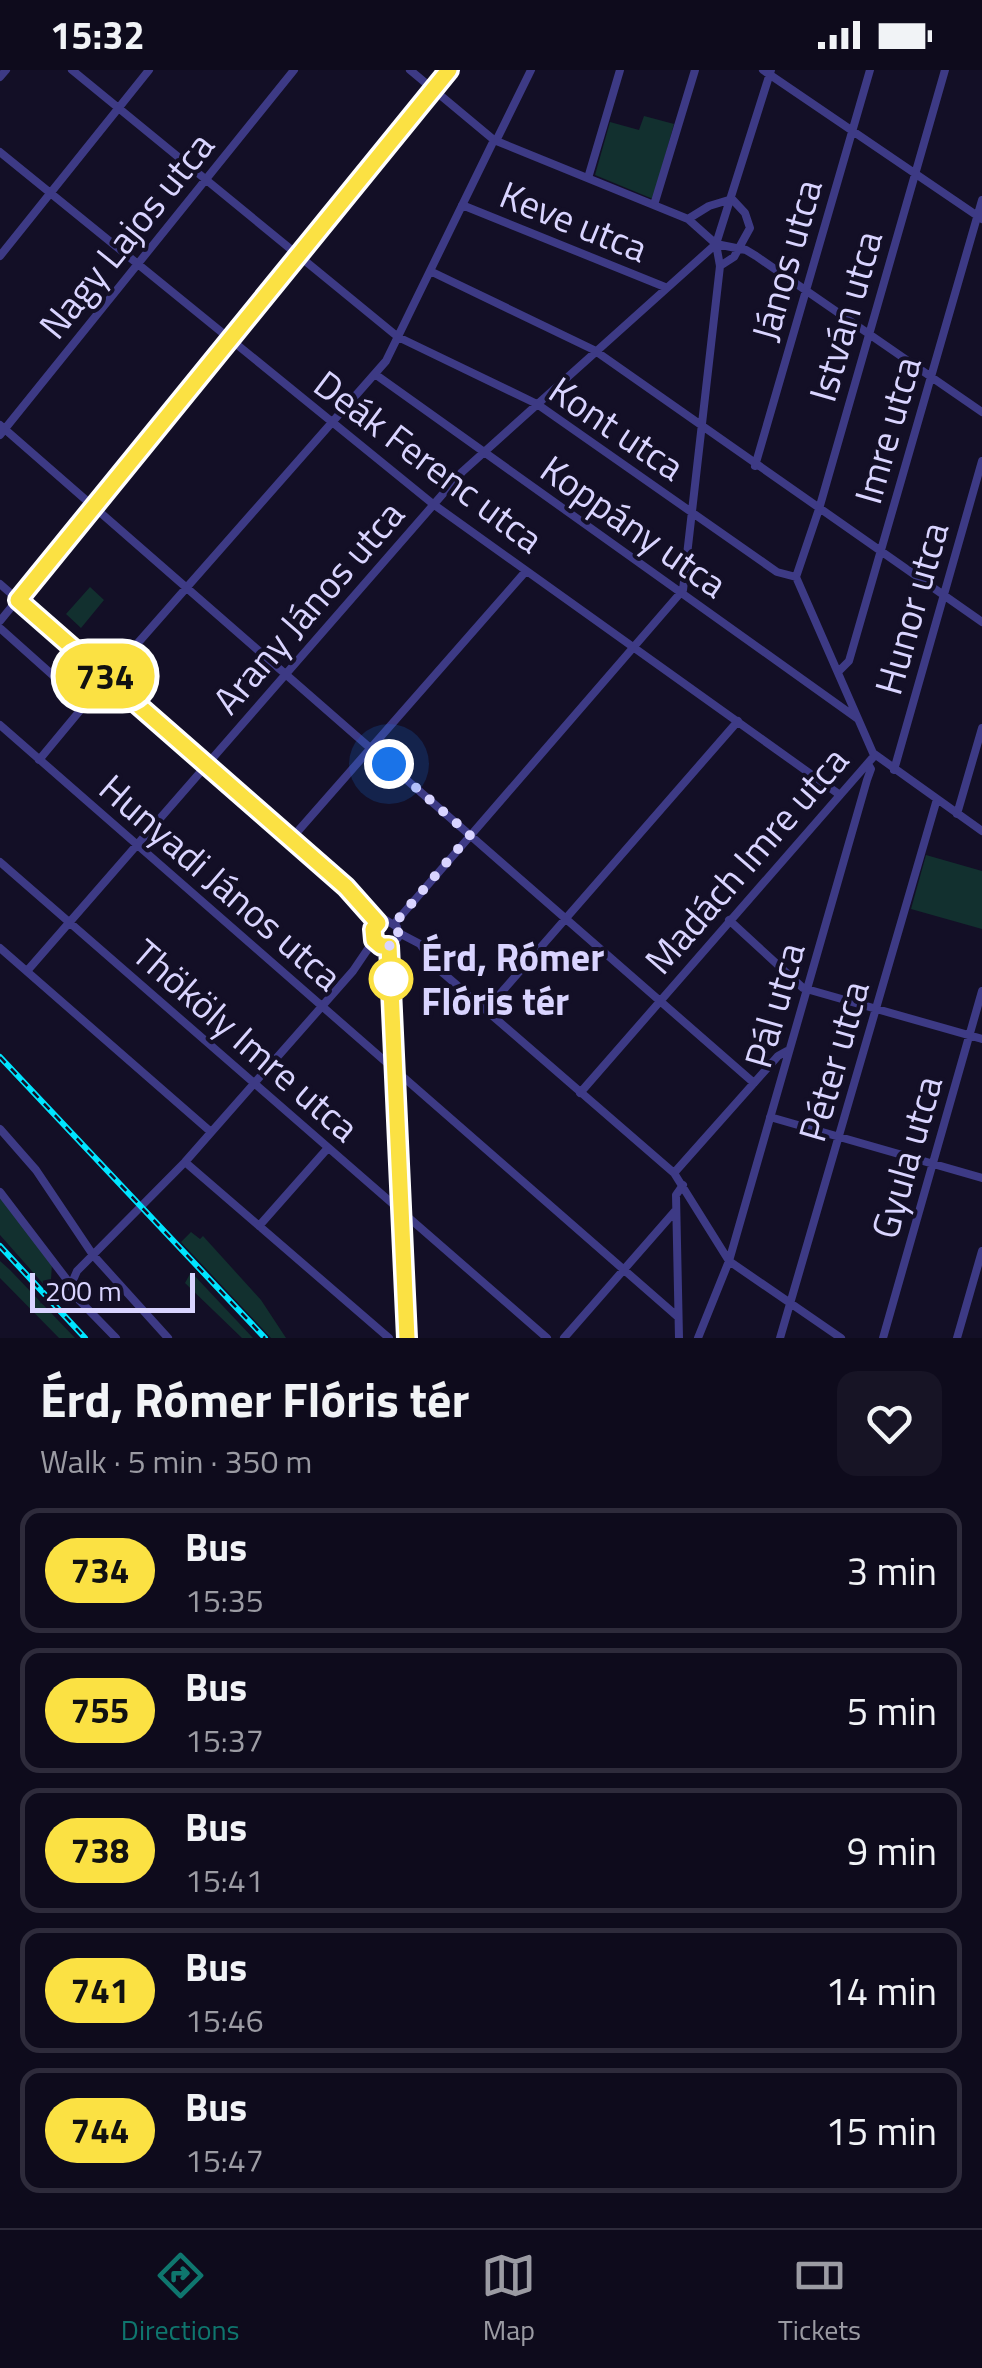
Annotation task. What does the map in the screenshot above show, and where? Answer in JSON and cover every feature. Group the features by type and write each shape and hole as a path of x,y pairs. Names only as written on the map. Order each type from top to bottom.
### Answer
{"street":[{"path":"0,77 6,70"},
{"name":"Kont utca","path":"72,70 398,337 536,404 778,572 796,577"},
{"path":"0,256 149,70"},
{"name":"Nagy Lajos utca","path":"2,429 294,70"},
{"path":"410,70 495,140 688,220 716,244 756,256 982,412"},
{"path":"0,620 449,70"},
{"path":"39,760 330,422 374,378 531,70"},
{"path":"588,178 620,70"},
{"path":"654,205 696,70"},
{"name":"János utca","path":"754,466 870,70"},
{"name":"István utca","path":"796,577 819,510 945,70"},
{"path":"374,940 381,946 396,942 397,929 470,835 684,588 720,266 716,244 768,71 980,217"},
{"name":"Deák Ferenc utca","path":"0,152 433,504 840,795"},
{"path":"688,220 709,206 732,199"},
{"path":"720,266 740,249 750,222 732,199"},
{"name":"Imre utca","path":"839,671 849,661 982,200"},
{"name":"Keve utca","path":"462,205 665,288"},
{"name":"Arany János utca","path":"26,971 433,504 594,350 716,244"},
{"path":"430,272 594,350 754,466 982,622"},
{"name":"Koppány utca","path":"374,378 858,719"},
{"path":"2,429 754,1083"},
{"name":"Hunor utca","path":"894,770 982,461"},
{"path":"291,839 526,570"},
{"path":"796,577 876,756 982,830"},
{"path":"0,584 361,901 378,923"},
{"path":"1,628 85,704"},
{"path":"486,1010 738,722"},
{"name":"Hunyadi János utca","path":"0,725 678,1317"},
{"path":"958,814 982,728"},
{"name":"Madách Imre utca","path":"580,1093 876,756"},
{"name":"Pál utca","path":"698,1338 729,1261 870,768 868,764"},
{"name":"Péter utca","path":"780,1338 937,799"},
{"name":"Thököly Imre utca","path":"0,862 547,1338"},
{"path":"71,1286 75,1274 185,1162 322,1007 374,940 373,929 386,920 420,944 436,967 674,1173 729,1261 842,1338"},
{"path":"729,920 807,990 982,1038"},
{"path":"389,946 407,1338"},
{"path":"0,948 211,1132"},
{"name":"Gyula utca","path":"882,1338 982,991"},
{"path":"674,1173 778,1056 787,1052"},
{"path":"770,1117 982,1178"},
{"path":"0,1129 36,1170 93,1255 168,1338"},
{"path":"259,1226 328,1149"},
{"path":"185,1162 389,1338"},
{"path":"679,1338 676,1194 683,1185"},
{"path":"0,1192 76,1296 116,1338"},
{"path":"564,1338 676,1210"},
{"path":"957,1338 982,1251"}],"green space":[{"path":"644,116 674,124 653,199 595,175 610,122 639,130"},
{"path":"90,587 104,600 81,628 66,614"},
{"path":"926,855 982,871 982,929 911,909"},
{"path":"0,1196 52,1263 51,1280 46,1287 0,1235"},
{"path":"191,1232 200,1239 203,1236 261,1300 286,1338 271,1338 181,1242"},
{"path":"0,1261 75,1338 59,1338 0,1278"},
{"path":"191,1272 253,1338 242,1338 185,1283"}],"railway":[{"path":"0,1057 265,1338"},
{"path":"0,1246 85,1338"}],"bus line":[{"name":"734","path":"407,1338 389,946 374,940 372,933 378,923 346,887 18,600 449,70"}],"place":[{"name":"Érd, Rómer Flóris tér","path":"391,979"}],"route":[{"path":"389,764 470,835 394,924 399,934 389,946 391,979"}]}
